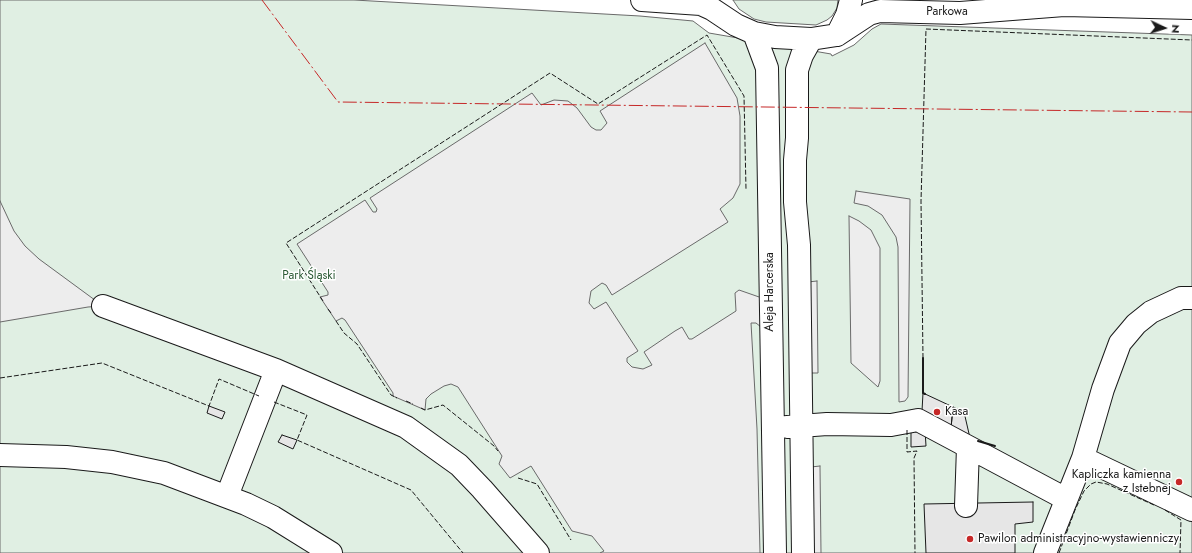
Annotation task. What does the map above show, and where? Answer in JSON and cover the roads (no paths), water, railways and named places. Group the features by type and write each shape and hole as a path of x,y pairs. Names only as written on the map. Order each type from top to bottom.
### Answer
{"street":[{"path":"642,0 713,5 736,25 754,33 775,37 811,39 837,35 850,9 851,0"},
{"name":"Parkowa","path":"1020,0 1064,5 1192,8"},
{"name":"Parkowa","path":"837,35 869,14 880,11 960,13 1064,5"},
{"name":"Aleja Harcerska","path":"754,33 761,48 767,68 775,553"},
{"path":"804,553 799,245 795,195 797,70 802,55 811,39"},
{"path":"770,296 799,295"},
{"path":"1045,553 1083,458 1103,389 1120,343 1136,324 1151,312 1181,298 1192,298"},
{"path":"103,306 276,370 406,427 459,465 478,484 538,553"},
{"path":"227,496 276,370"},
{"path":"772,427 827,424 891,425 918,420 1066,499"},
{"path":"966,506 968,447"},
{"path":"0,455 66,457 112,462 164,473 227,496 273,517 331,553"},
{"path":"1083,458 1192,510"}],"place":[{"name":"Kasa","path":"937,412"},
{"name":"Kapliczka kamienna z Istebnej","path":"1179,482"},
{"name":"Pawilon administracyjno-wystawienniczy","path":"970,539"}],"park label":[{"name":"Park Śląski","path":"309,276"}]}
